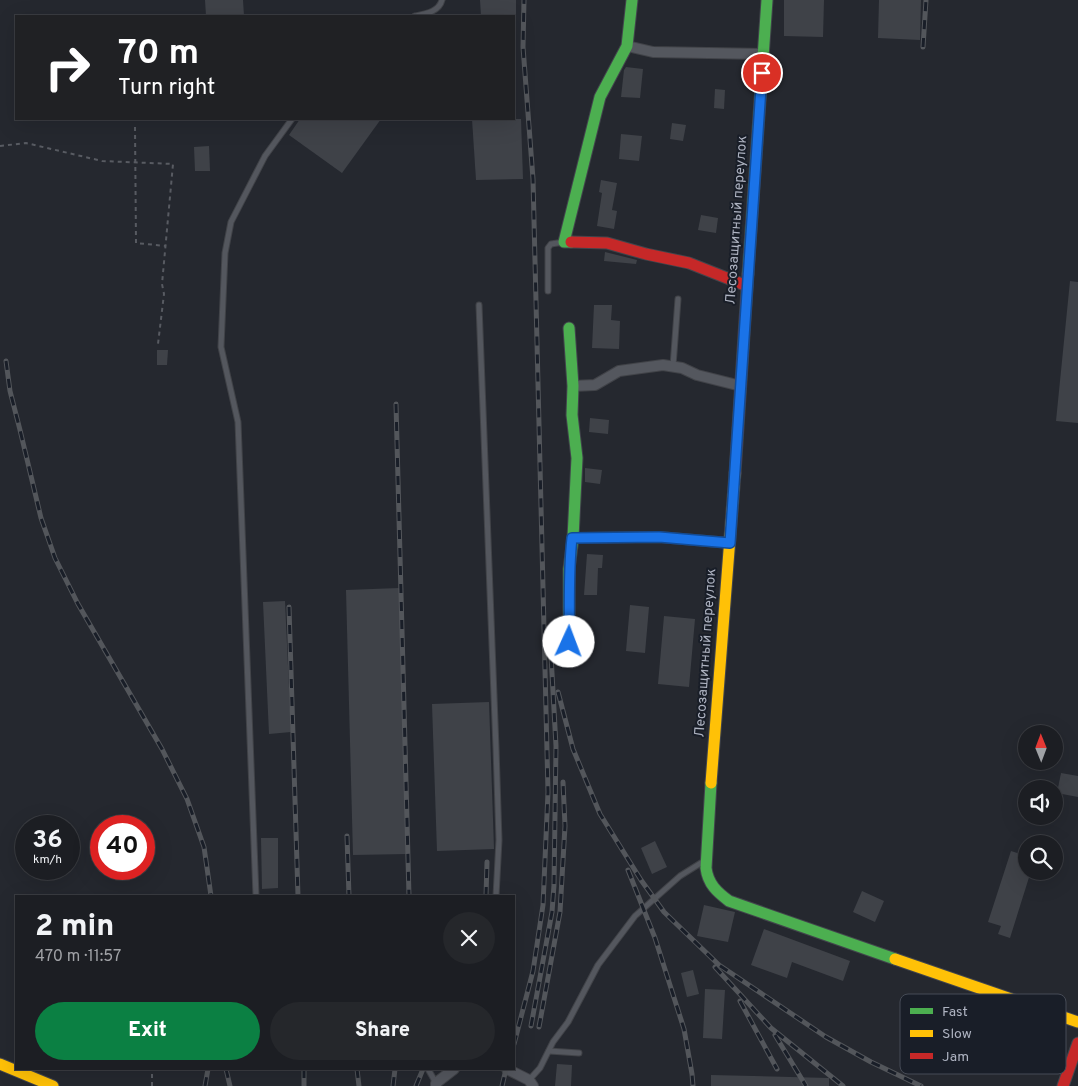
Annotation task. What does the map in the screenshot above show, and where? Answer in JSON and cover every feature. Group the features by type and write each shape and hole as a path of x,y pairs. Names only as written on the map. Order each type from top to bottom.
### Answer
{"street":[{"path":"632,0 627,46 600,97 564,242 608,243 646,254 689,262 748,286"},
{"name":"Лесозащитный переулок","path":"767,0 730,543 706,860 707,879 716,892 729,900 998,994"},
{"path":"627,46 653,52 763,54"},
{"path":"568,328 573,386 572,415 577,458 569,570 569,642"},
{"path":"573,386 596,385 619,371 663,365 682,368 697,375 741,386"},
{"path":"572,538 659,537 730,543"},
{"name":"Лесозащитный переулок","path":"1066,1018 1078,1022"},
{"path":"1063,1086 1078,1043"},
{"path":"0,1064 53,1086"},
{"path":"436,1085 453,1070"},
{"path":"509,1070 531,1083"}],"lane":[{"path":"418,15 436,10 442,0"},
{"path":"256,895 238,422 221,347 222,281 231,222 265,156 291,120"},
{"path":"548,291 548,248 551,244 564,242"},
{"path":"673,366 678,299"},
{"path":"478,305 497,757 499,840 496,895"},
{"path":"531,1083 553,1042 568,1022 598,965 635,916 680,876 706,860"},
{"path":"549,1051 579,1053"},
{"path":"428,1070 436,1085"}],"path":[{"path":"136,127 136,243 166,246"},
{"path":"0,146 26,143 102,161 173,164 162,284 164,294 158,344"},
{"path":"152,1070 152,1086"}],"building":[{"path":"205,0 243,0 244,15 206,15"},
{"path":"480,0 516,0 516,16 481,15"},
{"path":"784,0 824,0 823,37 784,36"},
{"path":"879,0 921,0 920,40 878,38"},
{"path":"626,67 643,69 640,98 621,97"},
{"path":"715,89 725,90 724,109 714,108"},
{"path":"521,119 523,179 476,180 472,120"},
{"path":"299,120 380,120 342,173 289,135"},
{"path":"672,123 686,125 683,141 670,139"},
{"path":"621,134 642,136 639,161 619,159"},
{"path":"209,146 210,171 195,171 194,147"},
{"path":"601,180 617,183 612,210 617,211 614,229 597,226 602,193 599,192"},
{"path":"701,215 718,218 716,233 698,230"},
{"path":"605,252 637,260 636,264 604,261"},
{"path":"1070,281 1078,282 1078,423 1056,421"},
{"path":"594,305 612,305 611,320 620,321 619,349 592,348"},
{"path":"157,350 168,350 167,365 157,365"},
{"path":"590,418 609,420 608,434 589,432"},
{"path":"585,468 602,470 600,484 585,482"},
{"path":"587,554 603,555 602,568 598,568 597,595 584,595"},
{"path":"399,588 407,854 353,855 346,590"},
{"path":"285,601 291,732 269,734 263,602"},
{"path":"630,605 649,607 645,653 626,651"},
{"path":"664,616 695,619 689,687 658,684"},
{"path":"489,702 494,849 437,851 432,704"},
{"path":"1061,773 1078,776 1078,797 1063,794 1063,780 1060,780"},
{"path":"261,838 278,838 278,888 262,889"},
{"path":"655,841 667,867 652,874 641,848"},
{"path":"1011,851 1018,853 1018,880 1028,880 1010,938 998,934 1001,926 988,922"},
{"path":"862,891 884,901 875,922 853,912"},
{"path":"704,905 735,912 728,942 697,936"},
{"path":"764,929 850,961 843,981 792,962 787,978 751,965"},
{"path":"693,970 699,994 687,997 681,973"},
{"path":"705,989 725,990 722,1039 703,1038"},
{"path":"557,1064 572,1065 571,1086 555,1086"},
{"path":"711,1075 829,1078 829,1086 711,1086"}],"railway":[{"path":"515,1040 533,971 543,905 548,792 533,179 523,47 524,0"},
{"path":"923,47 926,0"},
{"path":"6,361 10,391 41,518 55,558 78,604 162,749 187,799 204,847 211,895"},
{"path":"396,404 409,895"},
{"path":"289,607 298,895"},
{"path":"531,1026 552,912 554,885 556,746 550,637"},
{"path":"558,692 573,749 600,814 641,880 664,912 719,965 826,1037 871,1062 921,1086"},
{"path":"539,1027 560,912 565,826 563,782"},
{"path":"347,836 349,895"},
{"path":"486,895 487,862"},
{"path":"628,870 655,938 684,1029 693,1086"},
{"path":"715,967 771,1028 843,1086"},
{"path":"740,1001 777,1069"},
{"path":"775,1035 806,1086"},
{"path":"205,1086 208,1070"},
{"path":"226,1070 230,1086"},
{"path":"304,1070 304,1086"},
{"path":"357,1070 359,1086"},
{"path":"393,1086 395,1070"},
{"path":"416,1086 423,1070"},
{"path":"502,1086 506,1070"}],"traffic: fast":[{"path":"571,242 564,242 600,97 627,46 632,0"},
{"path":"748,274 767,0"},
{"path":"569,328 573,386 572,415 577,458 573,538 569,569 569,642"},
{"path":"711,783 706,868 709,879 717,891 729,901 895,959"}],"traffic: slow":[{"path":"711,783 735,473"},
{"path":"895,959 997,994"},
{"path":"1066,1018 1078,1022"},
{"path":"0,1064 53,1086"}],"traffic: jam":[{"path":"571,242 607,243 689,263 747,286"},
{"path":"735,473 748,274"},
{"path":"1063,1086 1078,1043"}],"route":[{"path":"569,642 569,570 572,538 659,537 730,543 762,73"}]}
